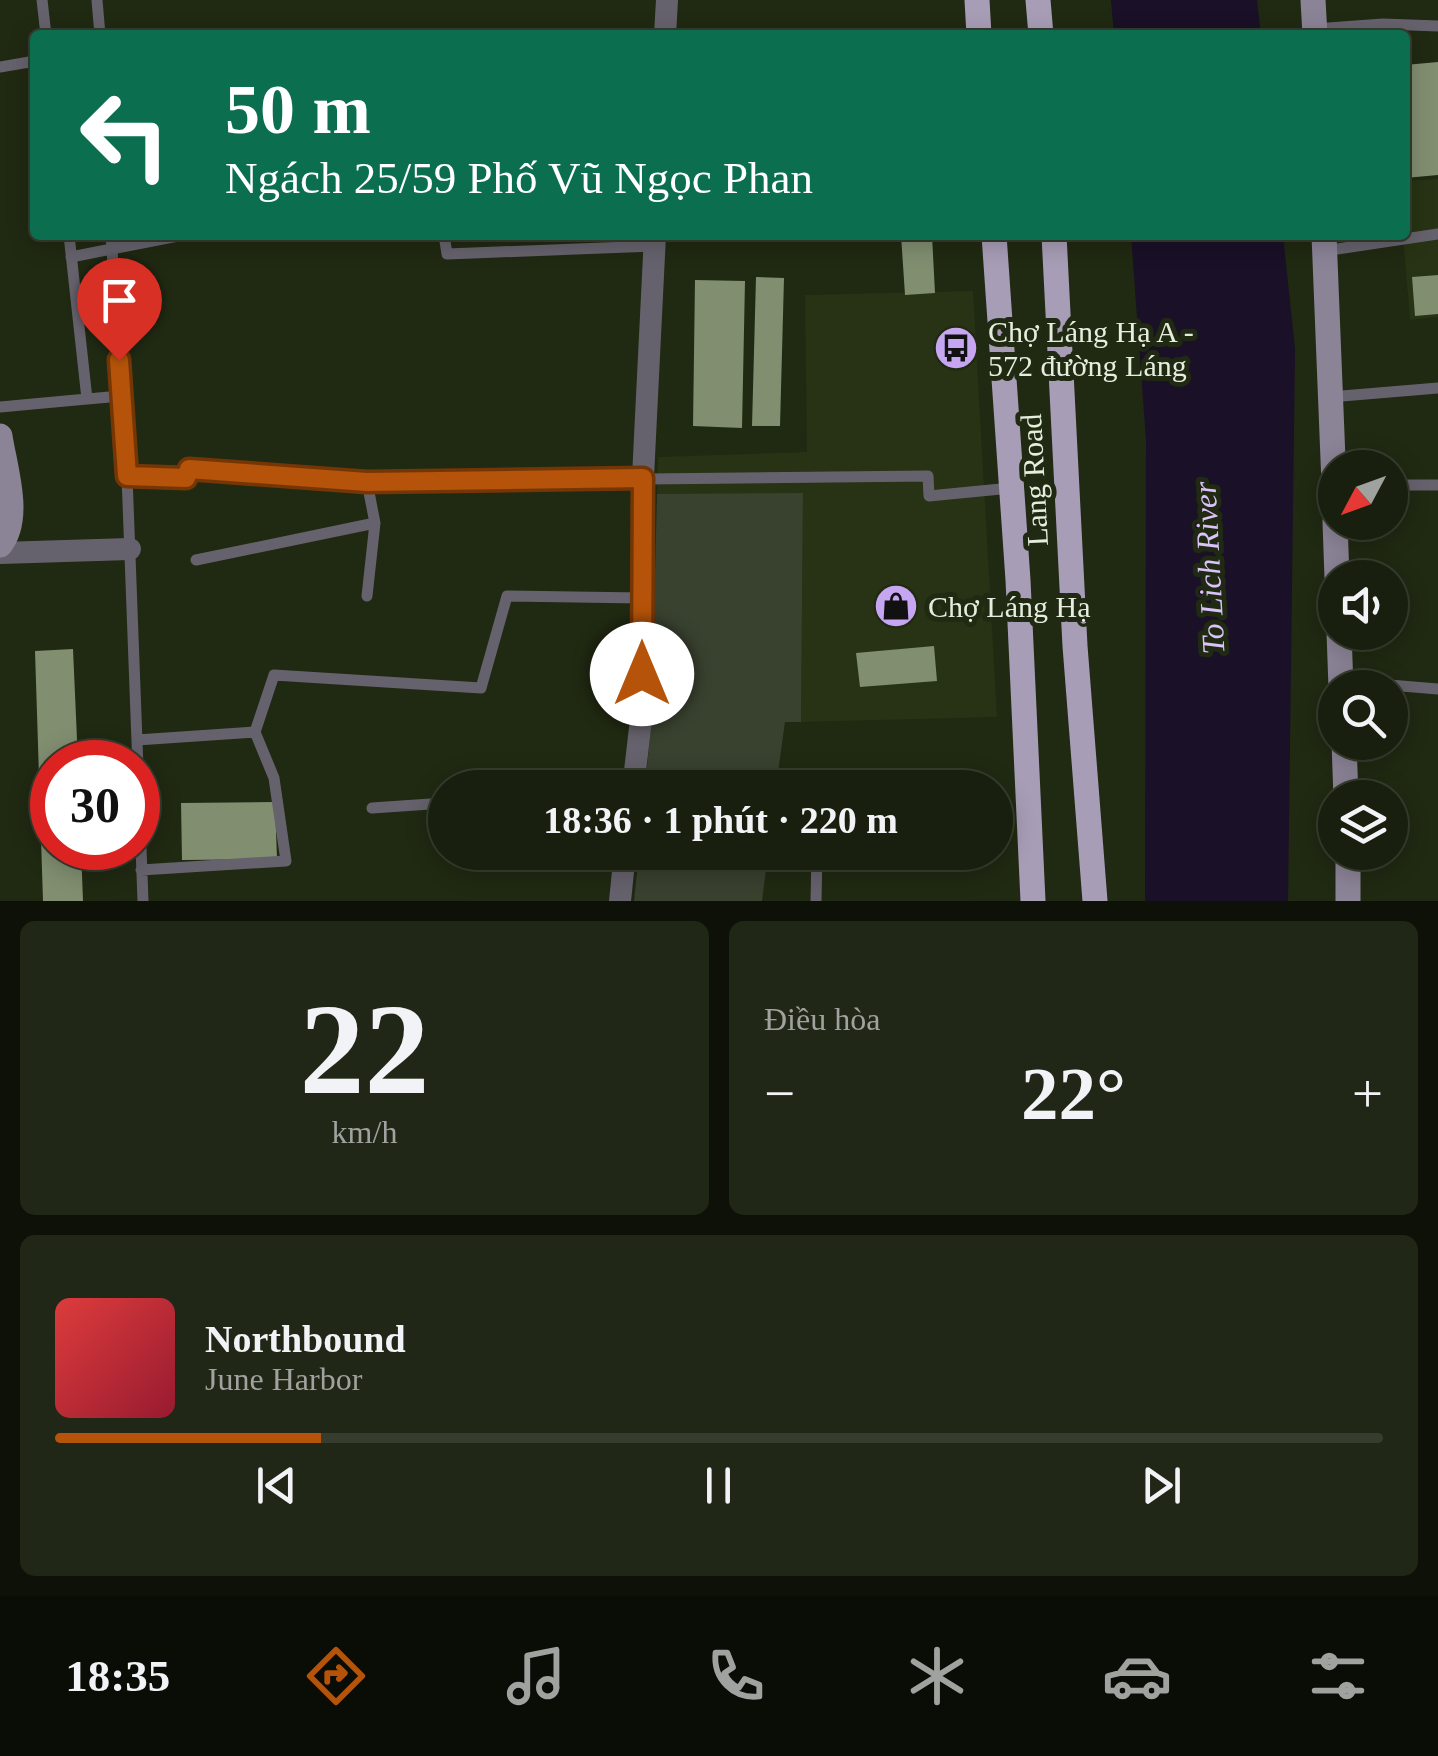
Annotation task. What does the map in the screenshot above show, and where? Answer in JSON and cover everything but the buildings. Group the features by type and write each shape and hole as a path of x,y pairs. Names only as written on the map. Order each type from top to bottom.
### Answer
{"main road":[{"path":"977,0 980,30"},
{"path":"1038,0 1041,30"},
{"path":"1313,0 1315,30"},
{"name":"Lang Road","path":"994,240 1012,488 1032,901"},
{"name":"Lang Road","path":"1054,240 1075,646 1094,901"},
{"path":"1324,243 1333,450"},
{"path":"0,436 11,512 10,532 0,549"},
{"path":"1348,870 1348,901"}],"street":[{"path":"665,30 667,0"},
{"path":"635,770 642,711 643,478 654,241"},
{"path":"0,549 130,549"},
{"path":"620,901 623,870"}],"lane":[{"path":"42,0 45,30"},
{"path":"98,0 100,30"},
{"path":"1332,30 1382,24 1438,26"},
{"path":"0,67 30,62"},
{"path":"1410,236 1438,234"},
{"path":"69,240 87,399"},
{"path":"112,240 127,476 137,740 255,732"},
{"path":"71,257 157,240"},
{"path":"445,240 447,254 654,241"},
{"path":"1324,243 1362,240"},
{"path":"1330,397 1438,388"},
{"path":"0,407 121,396"},
{"path":"127,476 186,478 189,469 367,482 928,476 929,496 1012,488"},
{"path":"367,482 375,524 367,596"},
{"path":"1408,485 1438,486"},
{"path":"196,560 375,524"},
{"path":"160,869 286,862 274,778 255,732 274,675 481,688 507,596 642,598"},
{"path":"1408,688 1438,690"},
{"path":"372,808 428,804"},
{"path":"142,870 143,901"},
{"path":"816,901 817,870"}],"shaded area":[{"path":"1438,179 1438,317 1410,320 1403,240 1410,240 1410,181"},
{"name":"Chợ Láng Hạ","path":"973,291 997,717 801,722 803,494 657,494 658,457 807,452 805,295"},
{"path":"803,493 801,722 785,722 778,770 647,770 657,494"},
{"path":"637,870 766,870 762,901 634,901"}],"water":[{"path":"1111,0 1257,0 1260,30 1114,30"},
{"name":"To Lich River","path":"1131,240 1284,240 1295,349 1288,901 1145,901 1146,440"}],"place":[{"name":"Chợ Láng Hạ A - 572 đường Láng","path":"956,348"},
{"name":"Chợ Láng Hạ","path":"896,606"}],"route":[{"path":"119,360 127,476 186,478 189,469 367,482 643,478 642,674"}]}
